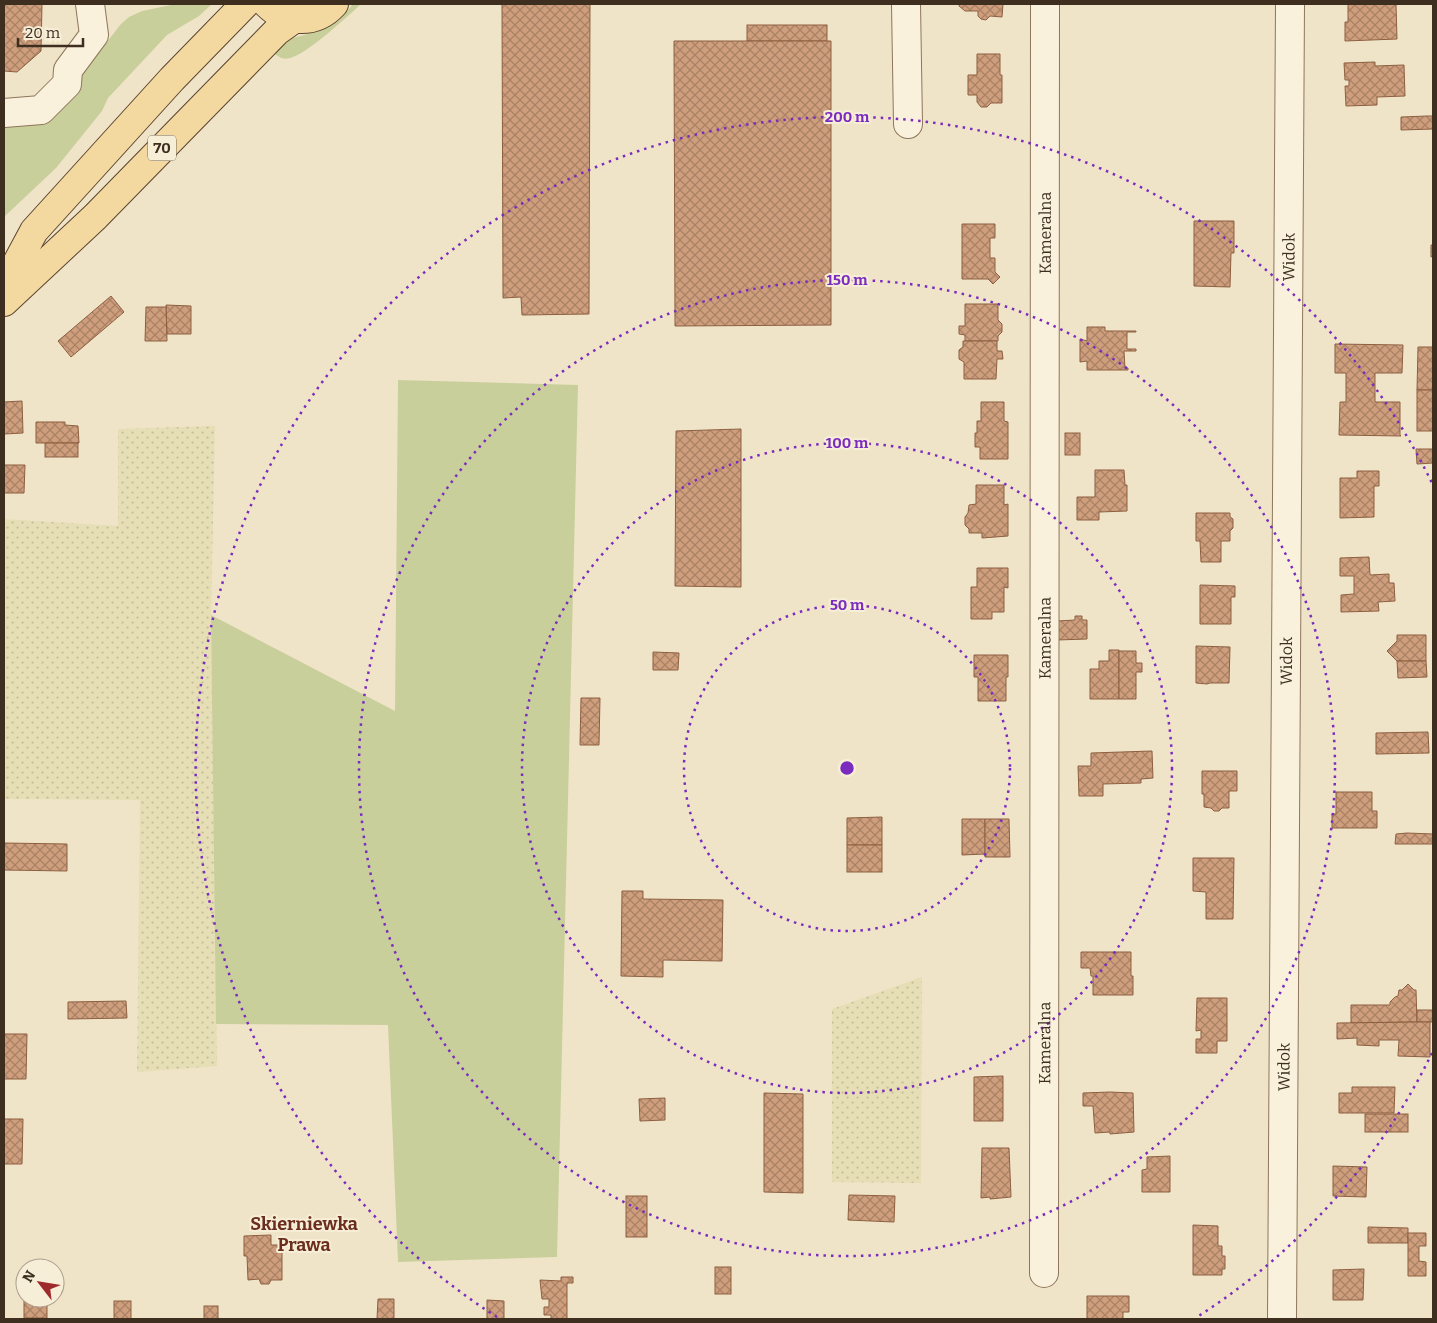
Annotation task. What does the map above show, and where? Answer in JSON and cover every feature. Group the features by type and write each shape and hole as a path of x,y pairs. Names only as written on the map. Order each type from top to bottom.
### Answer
{"main road":[{"name":"70","path":"4,287 34,231 172,79 245,4"},
{"path":"267,4 274,11 294,20 318,16 334,4"},
{"name":"70","path":"4,302 95,217 277,30 294,20"}],"street":[{"path":"4,113 41,110 67,84 68,70 94,35 90,4"},
{"path":"906,4 908,124"},
{"name":"Kameralna","path":"1044,1273 1045,4"},
{"name":"Widok","path":"1282,1319 1290,4"}],"shaded area":[{"path":"215,426 211,615 217,1066 137,1072 140,800 4,799 4,519 118,526 118,429"},
{"path":"922,977 921,1183 832,1182 832,1009"}],"green space":[{"path":"176,4 212,4 199,16 167,35 108,98 102,111 56,168 4,217 4,125 27,126 37,122 77,88 82,74 121,24 129,17 142,11"},
{"path":"353,4 361,4 306,50 287,59 281,58 273,52 293,38 315,32 340,20"},
{"path":"398,380 578,385 557,1257 398,1262 388,1025 216,1024 211,615 395,711"}],"building":[{"path":"4,4 42,4 41,51 17,72 4,71"},
{"path":"502,4 590,4 589,314 522,315 521,297 503,298"},
{"path":"959,4 1003,4 1002,17 990,16 986,20 981,19 978,16 978,11 965,11"},
{"path":"1348,4 1396,4 1397,39 1345,41 1345,22 1348,22"},
{"path":"747,25 827,25 827,41 747,41"},
{"path":"674,41 831,41 831,325 675,326"},
{"path":"977,54 1000,54 1002,103 991,103 987,107 981,107 977,102 977,95 968,95 968,75 977,75"},
{"path":"1375,62 1375,66 1404,65 1405,96 1377,97 1377,105 1346,106 1345,86 1349,86 1349,80 1345,80 1344,63"},
{"path":"1433,116 1433,129 1401,130 1401,117"},
{"path":"1194,221 1234,221 1234,253 1231,253 1230,287 1194,286"},
{"path":"962,224 995,224 995,238 990,238 990,258 995,258 995,272 1000,277 993,284 988,279 962,279"},
{"path":"1431,245 1433,245 1433,256 1431,257"},
{"path":"111,296 124,312 71,357 58,341"},
{"path":"965,304 998,304 998,320 1002,324 1002,332 998,336 998,341 965,341 965,335 959,334 959,326 965,326"},
{"path":"166,305 191,306 191,334 167,334"},
{"path":"146,307 166,307 167,341 145,341"},
{"path":"1087,327 1105,327 1105,331 1136,331 1127,332 1127,349 1136,349 1136,351 1124,351 1125,369 1128,368 1128,370 1087,370 1087,361 1080,362 1080,339 1087,341"},
{"path":"963,341 997,341 997,351 1002,351 1003,359 997,359 996,379 964,379 964,362 959,359 959,350 963,347"},
{"path":"1335,344 1403,345 1402,373 1375,373 1375,402 1400,402 1401,436 1339,435 1340,402 1346,402 1346,373 1335,373"},
{"path":"1418,347 1433,347 1433,390 1417,390"},
{"path":"1417,390 1433,390 1433,431 1417,431"},
{"path":"22,401 23,433 4,434 4,402"},
{"path":"981,402 1004,402 1004,421 1008,422 1008,459 980,459 980,447 975,447 975,433 977,433 977,421 981,421"},
{"path":"36,422 65,422 65,425 78,426 79,443 36,443"},
{"path":"741,429 741,587 675,586 676,431"},
{"path":"1065,433 1080,433 1080,455 1065,455"},
{"path":"45,443 78,443 78,457 45,457"},
{"path":"1416,449 1433,449 1433,463 1417,464"},
{"path":"4,465 25,465 24,493 4,493"},
{"path":"1095,470 1124,470 1125,485 1127,485 1127,511 1099,512 1099,520 1077,520 1077,497 1095,497"},
{"path":"1357,471 1379,471 1379,486 1374,486 1374,517 1340,518 1340,478 1357,478"},
{"path":"976,485 1004,485 1004,505 1008,504 1008,536 982,538 982,533 969,533 969,529 965,525 965,517 968,513 969,505 976,504"},
{"path":"1196,513 1230,513 1230,517 1233,519 1233,528 1230,531 1230,541 1221,541 1221,562 1201,562 1200,541 1196,541"},
{"path":"1369,557 1370,575 1389,574 1389,583 1394,583 1395,601 1378,602 1379,611 1341,612 1341,595 1354,594 1354,576 1340,576 1340,558"},
{"path":"977,568 1008,568 1008,588 1004,587 1004,612 992,612 992,619 971,619 971,587 977,587"},
{"path":"1200,585 1235,586 1235,597 1231,597 1231,624 1200,624"},
{"path":"1075,616 1082,616 1082,620 1087,620 1087,639 1057,640 1057,621 1075,620"},
{"path":"1397,635 1426,635 1426,661 1397,661 1387,651 1397,641"},
{"path":"1196,646 1230,647 1229,683 1196,683"},
{"path":"1109,650 1119,650 1119,699 1090,699 1090,669 1099,669 1099,661 1109,661"},
{"path":"1119,651 1136,651 1136,663 1142,663 1142,672 1136,672 1136,699 1119,699"},
{"path":"653,652 679,653 678,670 653,670"},
{"path":"974,655 1008,655 1006,701 978,701 978,677 974,677"},
{"path":"1397,661 1426,661 1427,677 1398,678"},
{"path":"581,698 600,698 599,745 580,745"},
{"path":"1428,732 1429,753 1376,754 1376,733"},
{"path":"1152,751 1153,778 1141,779 1141,783 1103,784 1103,796 1079,796 1078,766 1091,766 1091,753"},
{"path":"1202,771 1237,771 1237,791 1229,791 1229,808 1214,811 1211,808 1204,807"},
{"path":"1336,792 1372,792 1372,811 1377,811 1377,828 1332,828 1332,814 1336,814"},
{"path":"882,817 882,845 847,845 847,818"},
{"path":"962,819 985,819 985,854 962,855"},
{"path":"985,819 1009,819 1010,857 985,857"},
{"path":"1396,834 1433,834 1433,844 1395,844"},
{"path":"4,843 67,844 67,871 4,870"},
{"path":"847,845 882,845 882,872 847,872"},
{"path":"1193,858 1234,858 1233,919 1206,919 1206,892 1193,891"},
{"path":"622,891 643,891 643,899 723,900 722,961 663,960 663,977 621,976"},
{"path":"1081,952 1131,952 1133,995 1093,995 1093,976 1091,976 1090,968 1081,968"},
{"path":"1408,984 1416,990 1417,1022 1351,1023 1351,1005 1390,1005 1390,1002 1398,996 1399,990 1402,990"},
{"path":"1197,998 1227,998 1227,1041 1217,1041 1217,1053 1196,1053 1196,1039 1201,1039 1201,1030 1196,1031"},
{"path":"126,1001 127,1018 68,1019 68,1002"},
{"path":"1417,1010 1433,1010 1433,1022 1417,1022"},
{"path":"1430,1022 1430,1057 1398,1056 1399,1040 1379,1040 1379,1046 1357,1045 1357,1038 1337,1039 1337,1023"},
{"path":"4,1034 27,1034 26,1079 4,1079"},
{"path":"1003,1076 1003,1121 974,1121 974,1077"},
{"path":"1352,1087 1395,1087 1394,1113 1339,1113 1339,1093 1352,1093"},
{"path":"764,1093 803,1094 803,1193 764,1192"},
{"path":"1083,1093 1133,1093 1134,1132 1095,1133 1093,1106 1083,1106"},
{"path":"665,1098 665,1120 640,1121 639,1099"},
{"path":"1365,1114 1408,1114 1408,1132 1365,1132"},
{"path":"4,1119 23,1119 22,1164 4,1164"},
{"path":"982,1148 1009,1148 1011,1197 981,1198"},
{"path":"1170,1156 1170,1192 1142,1192 1142,1170 1147,1169 1147,1157"},
{"path":"1333,1166 1367,1167 1366,1197 1333,1196"},
{"path":"849,1195 895,1196 894,1222 848,1220"},
{"path":"626,1196 647,1196 647,1237 626,1237"},
{"path":"1193,1225 1218,1226 1218,1246 1222,1246 1222,1256 1225,1256 1225,1269 1222,1269 1222,1275 1193,1275"},
{"path":"1368,1227 1408,1228 1408,1243 1368,1243"},
{"path":"1408,1233 1426,1233 1426,1246 1419,1246 1419,1261 1426,1262 1426,1276 1408,1276"},
{"path":"271,1235 271,1245 282,1245 282,1280 271,1280 269,1284 261,1284 259,1279 248,1280 247,1256 244,1256 244,1236"},
{"path":"715,1267 731,1267 731,1294 715,1294"},
{"path":"1364,1269 1363,1300 1333,1300 1333,1270"},
{"path":"561,1277 573,1277 573,1283 567,1283 567,1319 551,1319 551,1315 544,1315 544,1307 549,1307 549,1299 542,1299 540,1280 561,1281"},
{"path":"1087,1296 1129,1296 1129,1312 1123,1312 1123,1319 1087,1319"},
{"path":"378,1299 394,1299 394,1319 377,1319"},
{"path":"487,1300 504,1301 504,1319 487,1319"},
{"path":"114,1301 131,1301 131,1319 114,1319"},
{"path":"204,1306 218,1306 218,1319 204,1319"},
{"path":"24,1308 47,1308 47,1318 24,1318"}],"district":[{"name":"Skierniewka Prawa","path":"304,1234"}]}
